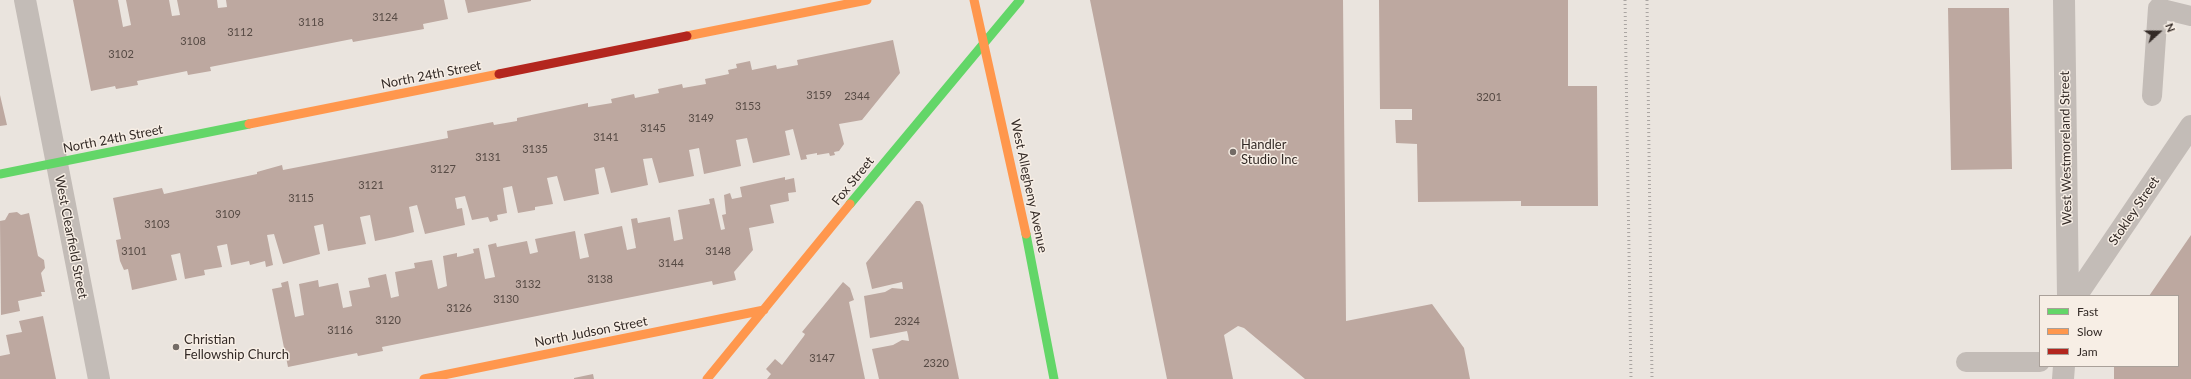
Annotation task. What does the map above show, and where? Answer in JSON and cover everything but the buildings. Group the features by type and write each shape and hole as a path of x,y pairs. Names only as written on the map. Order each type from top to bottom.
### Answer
{"street":[{"name":"West Clearfield Street","path":"25,0 99,379"},
{"name":"North 24th Street","path":"0,174 867,0"},
{"name":"West Allegheny Avenue","path":"974,0 1032,262 1054,379"},
{"name":"Fox Street","path":"707,379 939,95 1020,0"},
{"name":"West Westmoreland Street","path":"2064,0 2068,295"},
{"name":"Stokley Street","path":"2077,295 2191,126"},
{"name":"North Judson Street","path":"424,379 764,310"},
{"path":"2063,379 2064,367"}],"lane":[{"path":"2152,96 2158,8 2191,16"},
{"path":"1966,362 2039,362"}],"railway":[{"path":"1625,0 1631,379"},
{"path":"1647,0 1652,379"}],"traffic: fast":[{"path":"850,204 1020,0"},
{"path":"0,174 249,124"},
{"path":"1026,234 1054,379"}],"traffic: slow":[{"path":"687,36 867,0"},
{"path":"974,0 1026,234"},
{"path":"249,124 499,74"},
{"path":"707,379 850,204"},
{"path":"424,379 764,310"}],"traffic: jam":[{"path":"499,74 687,36"}],"place":[{"name":"Handler Studio Inc","path":"1233,152"},
{"name":"Christian Fellowship Church","path":"176,347"}]}
